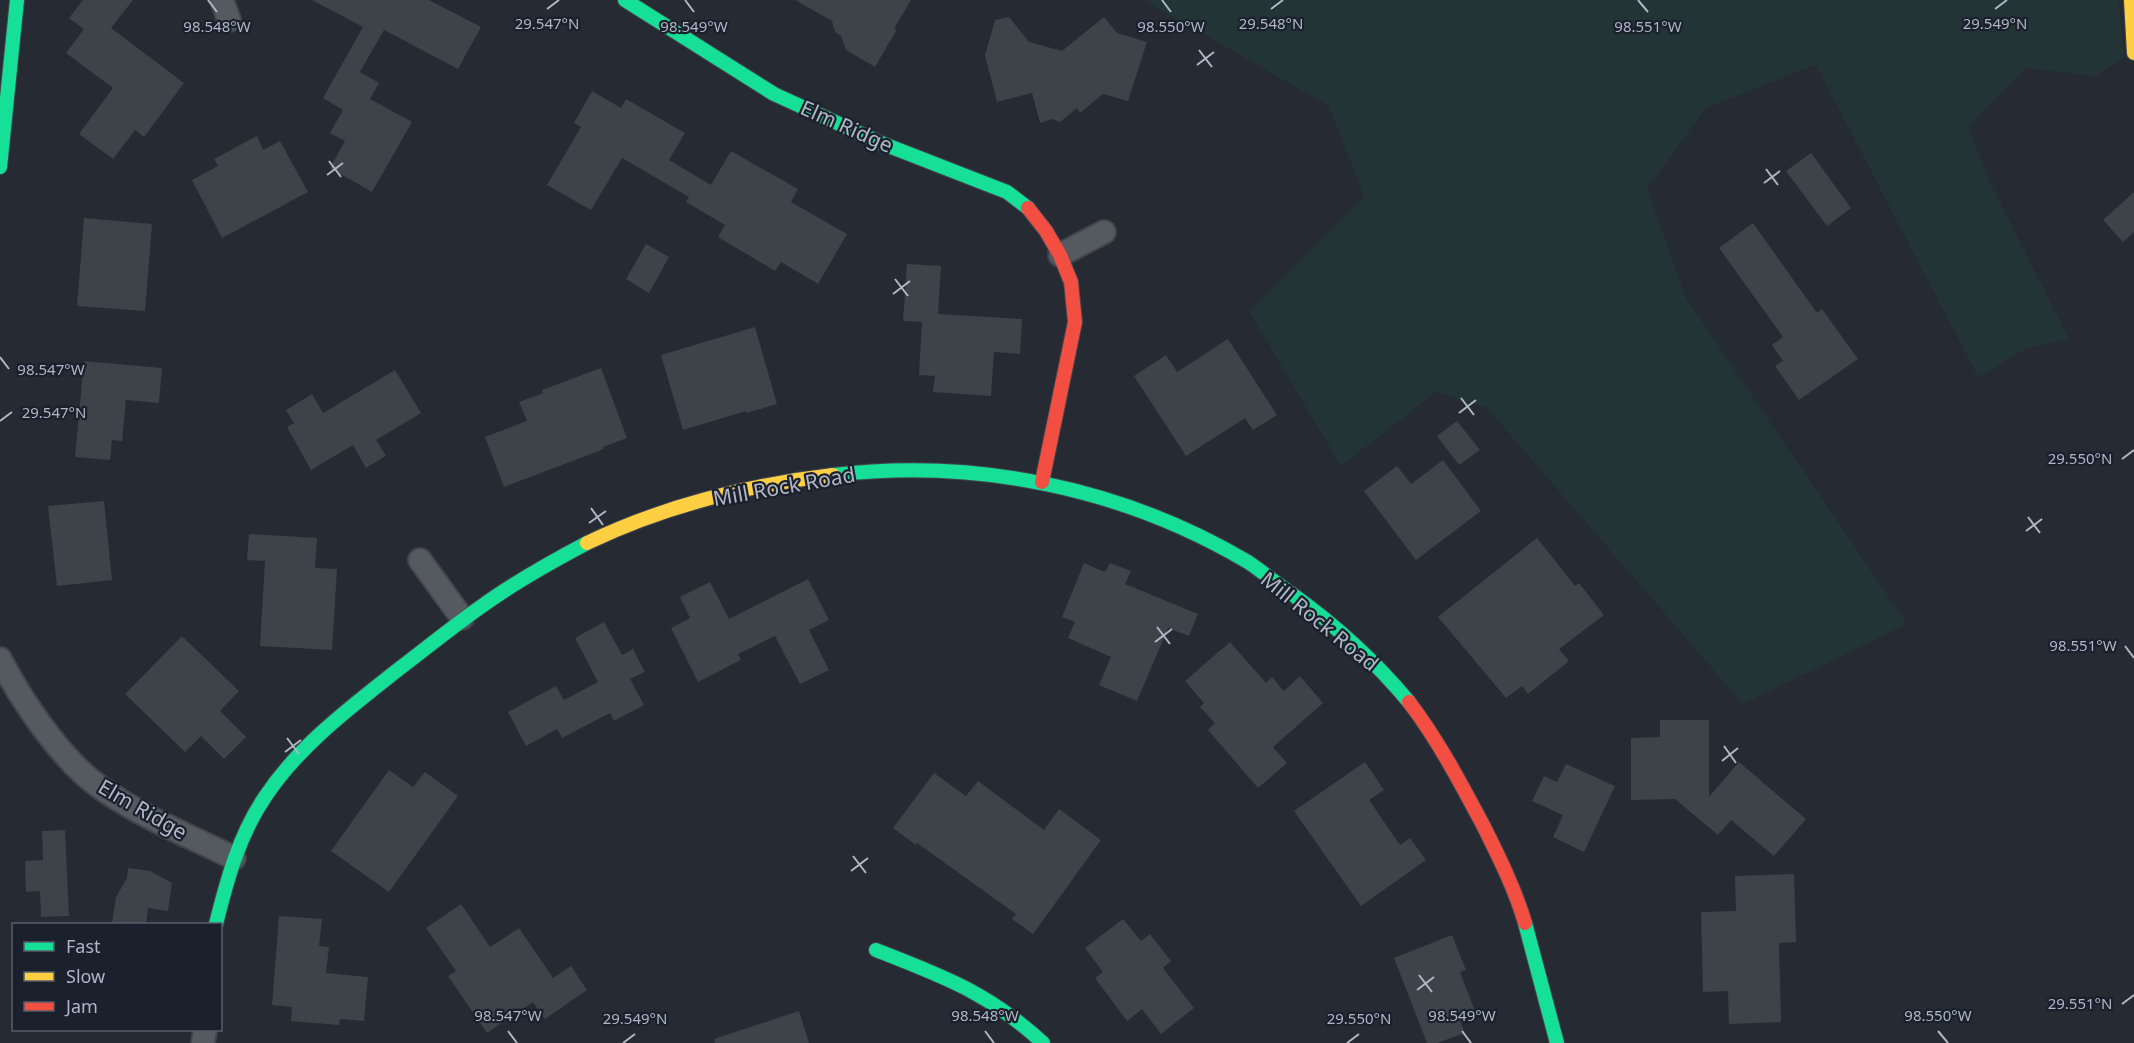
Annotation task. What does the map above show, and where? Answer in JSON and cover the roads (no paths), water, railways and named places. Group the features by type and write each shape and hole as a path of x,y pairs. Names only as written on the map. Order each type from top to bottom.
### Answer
{"street":[{"path":"0,167 17,0"},
{"name":"Elm Ridge","path":"625,0 774,94 881,143 1007,192 1028,208 1046,231 1060,255 1071,282 1075,322 1042,482"},
{"path":"2131,0 2134,53"},
{"path":"1060,255 1104,232"},
{"name":"Mill Rock Road","path":"216,923 234,858 264,799 286,768 310,743 462,618 520,580 592,541 668,511 746,489 826,474 907,469 974,471 1042,482 1107,498 1169,521 1229,550 1285,586 1338,630 1385,674 1418,714 1455,770 1517,897 1557,1043"},
{"path":"420,560 462,618"},
{"name":"Elm Ridge","path":"0,659 32,714 75,766 99,787 148,817 234,858"},
{"path":"876,950 970,988 1005,1010 1043,1043"}]}
